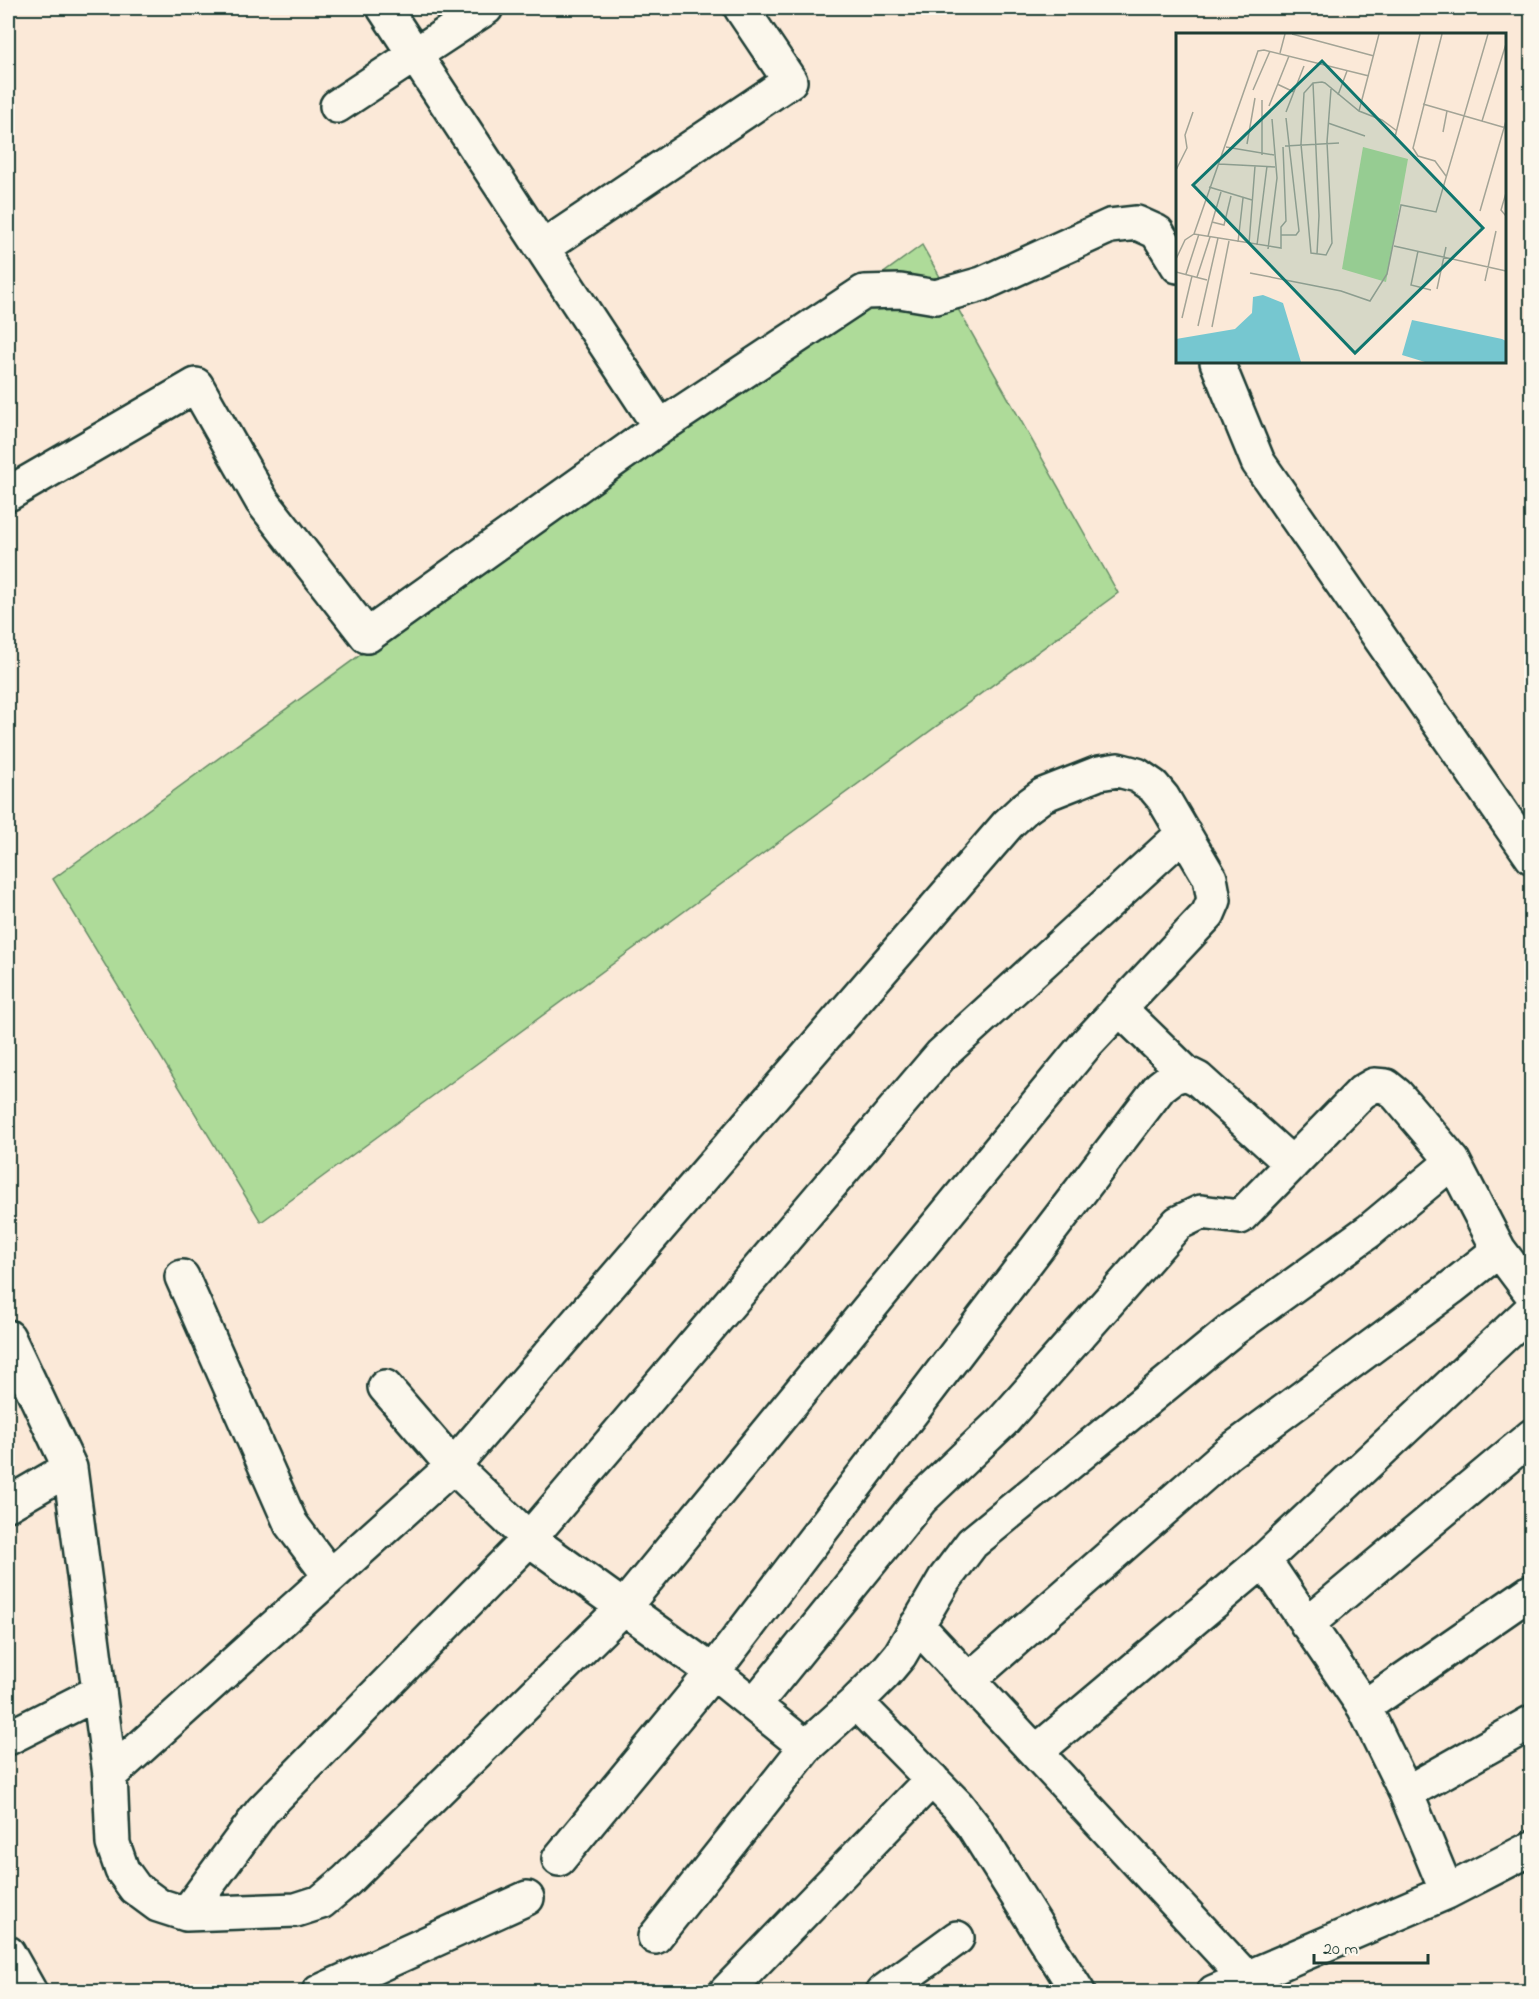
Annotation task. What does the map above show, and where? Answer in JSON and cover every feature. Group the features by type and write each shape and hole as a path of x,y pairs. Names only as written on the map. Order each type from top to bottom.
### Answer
{"street":[{"path":"384,8 660,427"},
{"path":"337,106 486,8"},
{"path":"542,248 790,81 741,8"},
{"path":"8,494 196,385 262,501 367,636 660,427 864,292 900,291 936,297 982,284 1110,226 1137,223 1157,232 1176,263"},
{"path":"1217,363 1258,462 1532,857"},
{"path":"8,1337 70,1468 110,1775 113,1844 122,1870 135,1888 158,1905 186,1914 296,1910 321,1902 346,1881 623,1608 1087,1042 1208,914 1214,900 1210,879 1163,798 1153,786 1137,775 1118,770 1099,773 1043,795 1024,809 1008,824 453,1466 110,1775"},
{"path":"186,1914 262,1811 529,1539 941,1055 1184,833"},
{"path":"1119,1008 1186,1073 1198,1079 1292,1164"},
{"path":"559,1859 713,1672 1160,1087 1173,1077 1186,1073"},
{"path":"754,1705 921,1499 1004,1421 1178,1223 1201,1212 1240,1217 1362,1092 1374,1085 1386,1086 1397,1095 1454,1161 1499,1250 1532,1294"},
{"path":"656,1937 806,1747 856,1702 900,1655 944,1580 972,1543 1233,1329 1369,1231 1454,1161"},
{"path":"969,1680 1228,1453 1499,1250"},
{"path":"182,1276 291,1524 330,1576"},
{"path":"1036,1752 1264,1560 1532,1309"},
{"path":"385,1387 453,1466 529,1539 713,1672 806,1747"},
{"path":"1308,1624 1532,1436"},
{"path":"8,1504 70,1468"},
{"path":"1264,1560 1364,1707 1406,1792 1447,1892"},
{"path":"1364,1707 1532,1591"},
{"path":"917,1625 1246,1978"},
{"path":"8,1738 99,1692"},
{"path":"856,1702 957,1805 974,1827 1078,1992"},
{"path":"1406,1792 1532,1722"},
{"path":"726,1992 932,1779"},
{"path":"1214,1992 1447,1892 1532,1848"},
{"path":"319,1992 356,1984 527,1898"},
{"path":"883,1992 957,1938"},
{"path":"8,1953 30,1992"}],"green space":[{"path":"922,245 1118,593 261,1222 53,879"}]}
